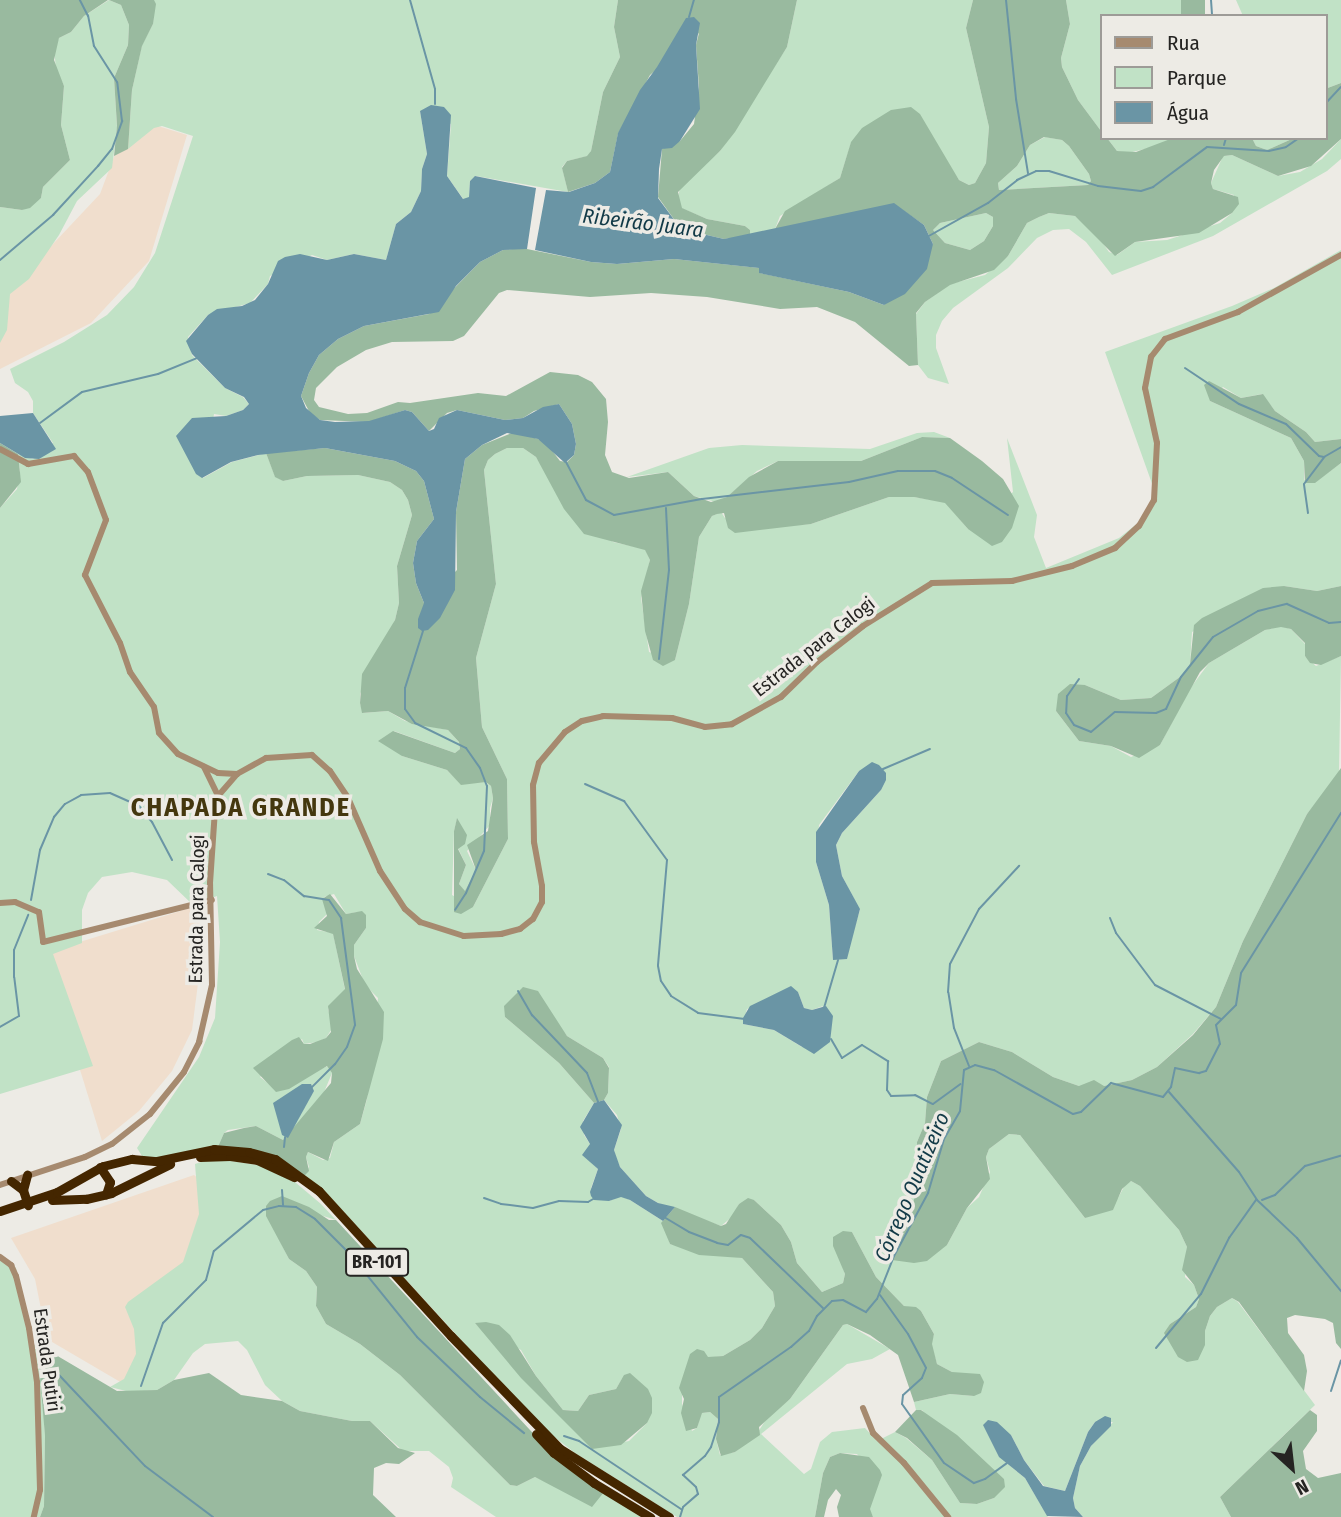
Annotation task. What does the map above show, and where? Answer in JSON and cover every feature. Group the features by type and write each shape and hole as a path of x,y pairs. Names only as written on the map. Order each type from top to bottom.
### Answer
{"highway":[{"name":"BR-101","path":"0,1216 57,1192 100,1167 132,1158 157,1161 222,1149 275,1159 319,1191 451,1336 559,1448 668,1517"},
{"name":"BR-101","path":"0,1211 59,1197 86,1199 106,1194 132,1185 159,1167 207,1156 257,1160 295,1177 323,1201 554,1452 650,1517"},
{"path":"100,1167 110,1182 106,1194"},
{"path":"23,1190 27,1175"},
{"path":"11,1181 23,1190 28,1204"}],"street":[{"name":"Estrada para Calogi","path":"0,1185 85,1157 112,1144 150,1114 184,1072 208,1016 212,985 213,841 218,796 237,774 266,758 312,755 330,771 348,798 380,871 405,909 419,922 464,936 501,934 520,929 533,919 542,902 542,886 534,842 533,785 539,763 565,732 582,721 603,716 672,718 705,727 732,724 781,698 817,662 863,626 932,583 1012,581 1072,566 1115,548 1139,526 1154,500 1157,443 1145,388 1150,358 1166,339 1238,312 1341,254"},
{"path":"0,449 28,464 74,456 88,472 106,520 85,575 120,643 130,672 155,707 159,733 178,754 218,773 237,774"},
{"path":"204,767 218,796"},
{"path":"0,903 15,902 39,912 43,942 212,900"},
{"name":"Estrada Putiri","path":"0,1256 11,1265 16,1276 29,1328 37,1382 40,1490 34,1517"},
{"path":"863,1408 873,1433 904,1463 948,1517"}],"shaded area":[{"path":"129,117 187,135 149,261 91,323 0,369 0,330 6,294 100,194"},
{"path":"200,905 201,960 192,1030 172,1071 139,1111 102,1141 44,953"},
{"path":"194,1175 242,1213 134,1390 47,1339 35,1279 11,1238"}],"green space":[{"path":"0,0 108,0 84,16 71,32 59,38 54,60 64,86 61,125 70,160 43,187 41,198 30,208 22,210 0,207"},
{"path":"109,0 121,5 129,25 128,45 114,78 117,127 112,168 77,201 59,235 29,279 10,294 7,330 0,343 0,207 22,210 41,198 43,187 70,160 61,125 64,86 56,69 54,49 59,38 71,32 84,16"},
{"path":"109,0 154,0 156,4 153,24 142,46 132,90 128,149 114,156 117,126 114,78 128,45 129,25 121,5"},
{"path":"154,0 618,0 614,27 620,57 603,92 591,151 588,156 567,161 562,167 568,192 476,176 470,181 469,198 464,200 447,176 451,124 420,111 427,154 422,169 421,191 411,212 396,224 386,260 354,254 327,260 312,255 270,276 268,284 250,303 208,315 188,337 192,355 225,388 243,397 249,404 243,410 226,416 214,414 203,478 232,462 266,453 275,476 283,481 307,476 358,475 390,482 402,490 408,500 412,515 397,566 399,603 395,620 360,694 360,703 363,713 388,711 405,721 448,730 459,742 460,749 455,753 394,731 402,756 447,770 460,783 486,782 491,786 493,798 490,825 467,851 476,870 465,892 459,884 466,865 458,848 457,819 454,831 452,895 473,907 508,839 507,779 482,727 476,658 496,584 484,470 488,460 495,454 507,448 523,448 536,457 545,471 613,542 645,549 650,560 641,598 649,652 675,660 689,604 699,537 712,516 721,512 725,518 774,526 811,524 889,497 914,497 945,502 968,529 1013,492 1007,438 1037,515 1034,537 1046,568 1119,538 1143,519 1155,492 1105,352 1274,288 1341,250 1341,439 1315,442 1306,432 1275,411 1262,394 1241,398 1223,387 1210,401 1291,438 1304,461 1304,480 1314,483 1341,463 1341,586 1317,591 1284,586 1192,632 1190,664 1184,674 1151,698 1121,700 1085,685 1056,711 1079,741 1111,746 1131,757 1160,745 1189,690 1209,663 1265,630 1281,626 1291,629 1305,644 1305,656 1316,666 1341,656 1339,774 1307,814 1243,941 1216,1007 1193,1034 1157,1067 1132,1080 1104,1086 1079,1086 1053,1077 1012,1052 979,1042 941,1061 927,1097 925,1123 917,1142 916,1191 911,1212 890,1249 947,1245 967,1208 979,1197 990,1172 986,1157 989,1149 1009,1134 1020,1135 1085,1218 1118,1198 1126,1183 1131,1181 1140,1186 1179,1230 1187,1247 1185,1277 1194,1285 1199,1299 1196,1307 1170,1324 1165,1333 1205,1345 1205,1331 1210,1316 1217,1307 1232,1298 1238,1302 1315,1405 1220,1497 1231,1517 1083,1517 1075,1508 1073,1498 1080,1466 1091,1446 1113,1422 1095,1422 1088,1432 1065,1491 1044,1486 1024,1460 1011,1435 1007,1463 1025,1478 1048,1517 873,1517 869,1509 873,1492 880,1481 857,1454 840,1453 830,1457 823,1473 815,1517 677,1517 575,1453 539,1425 332,1199 304,1176 309,1167 306,1157 308,1152 323,1160 330,1158 334,1142 360,1124 367,1099 378,998 365,985 354,956 354,945 366,928 358,912 346,914 334,894 324,897 328,913 319,922 317,930 333,933 345,990 328,1009 333,1027 326,1038 318,1042 304,1044 302,1039 260,1077 274,1088 328,1066 332,1073 322,1097 283,1140 256,1126 228,1130 217,1149 147,1164 137,1148 199,1057 215,1018 220,942 217,896 193,905 167,880 132,872 102,877 88,893 82,910 82,943 53,954 93,1066 0,1094 0,508 17,489 20,472 18,454 33,459 53,443 33,413 33,401 28,392 15,383 10,369 64,342 107,315 134,287 155,253 193,136 162,126 154,128 128,149 132,90 142,45 153,24","holes":["859,771 881,790 842,833 836,845 842,876 860,910 850,942 833,960 829,905 816,862 819,825","798,992 804,1008 812,1010 823,1006 802,1047 774,1030 743,1024 747,1009","551,1015 567,1036 603,1058 609,1067 608,1093 604,1100 617,1115 621,1129 614,1150 616,1158 620,1167 646,1196 721,1226 733,1216 739,1204 754,1200 781,1225 791,1242 797,1263 822,1292 843,1283 845,1274 842,1265 852,1232 876,1277 904,1306 921,1311 934,1334 931,1344 937,1364 952,1372 974,1396 950,1394 914,1402 916,1410 922,1410 994,1498 977,1504 960,1503 932,1460 895,1432 877,1441 865,1428 832,1432 820,1442 811,1469 804,1474 761,1434 847,1364 872,1359 890,1349 847,1324 843,1325 790,1399 767,1418 756,1435 735,1452 720,1455 716,1439 718,1419 710,1412 701,1413 697,1428 692,1431 682,1404 682,1394 708,1358 723,1356 750,1340 762,1328 775,1306 773,1292 742,1258 670,1244 663,1221 630,1200 621,1196 609,1201 591,1188 598,1169 588,1159 590,1144 584,1135 583,1121 594,1103 559,1063 505,1017","475,1323 521,1350 536,1376 563,1410 578,1411 589,1395 616,1389 622,1379 647,1423 629,1441 597,1447"]},
{"path":"618,0 797,0 787,47 735,132 720,151 678,192 682,208 707,219 745,226 750,230 750,236 724,239 681,229 658,197 662,149 680,141 694,124 699,87 696,45 699,33 650,75 618,134 610,172 595,183 568,192 562,168 567,161 587,156 591,151 603,92 620,57 614,27"},
{"path":"797,0 973,0 966,28 989,127 986,163 975,183 969,185 959,180 948,164 851,143 840,178 780,216 775,229 750,236 750,230 745,226 707,219 681,208 678,198 680,187 720,151 787,47"},
{"path":"973,0 1066,0 1070,24 1061,58 1062,67 1078,100 1100,130 1100,140 1109,140 1117,151 1136,152 1168,140 1253,140 1256,146 1267,150 1290,140 1327,140 1327,88 1341,83 1341,139 1311,166 1278,176 1232,155 1224,156 1214,170 1211,183 1213,189 1238,197 1239,204 1232,213 1199,233 1135,242 1115,256 1075,216 1049,213 1027,223 1008,256 994,270 950,285 925,302 916,313 918,365 909,366 855,322 817,307 780,309 707,297 651,293 590,297 507,290 499,293 464,336 453,341 392,342 366,350 337,367 316,388 314,400 319,407 348,414 367,413 398,402 410,403 478,393 506,396 550,372 578,375 592,382 606,399 608,422 605,455 612,472 629,478 668,472 694,496 711,502 727,497 749,477 778,461 861,461 922,437 950,438 1003,479 1019,506 1012,528 1002,542 992,546 968,529 945,503 914,497 889,497 811,524 735,533 728,528 724,513 712,516 699,537 689,604 675,660 663,666 653,660 645,631 641,591 650,560 645,550 584,534 564,509 536,457 523,448 507,448 495,454 488,460 484,470 496,584 476,658 482,727 507,779 508,839 473,907 461,914 454,912 454,831 457,818 467,835 465,844 458,849 466,865 459,884 465,891 476,870 467,845 488,831 493,798 491,786 486,782 461,785 447,770 402,756 378,741 393,731 455,753 460,749 459,742 448,730 412,724 388,711 362,713 360,703 362,674 395,620 399,603 397,566 412,515 408,500 402,490 390,482 358,475 307,476 283,481 275,477 266,453 325,448 395,461 416,471 424,481 434,519 417,541 413,563 416,583 424,603 457,570 456,512 465,459 482,445 514,432 547,444 560,461 567,462 574,455 576,444 572,424 559,404 534,411 523,418 505,420 457,410 447,413 429,431 412,412 405,410 369,422 320,420 310,413 301,396 319,355 338,339 364,326 429,314 480,262 503,250 522,248 591,262 617,264 674,259 760,268 760,273 849,292 884,305 933,244 924,225 894,204 775,229 785,211 840,178 851,142 862,128 891,110 911,107 920,114 959,180 969,185 975,183 986,163 989,127 966,28","holes":["1044,137 1062,140 1089,174 1091,181 1088,185 999,190 998,183 1017,166 1030,145","986,213 993,217 993,226 984,241 970,250 945,243 933,230 940,223"]},
{"path":"1066,0 1181,0 1182,14 1100,14 1100,130 1078,100 1062,67 1061,58 1070,24"},
{"path":"1181,0 1205,0 1205,14 1181,14"},
{"path":"1236,0 1341,0 1341,83 1327,88 1327,14 1242,14"},
{"path":"1045,137 1062,140 1069,146 1089,174 1091,181 1088,185 999,190 998,183 1017,166 1030,145"},
{"path":"1341,139 1341,159 1327,171 1213,236 1112,275 1086,242 1069,229 1053,230 1037,238 1008,268 953,308 942,321 936,335 936,348 949,384 928,378 918,365 916,314 925,302 950,284 985,275 1008,256 1027,223 1049,213 1075,216 1098,236 1109,252 1117,255 1135,242 1167,240 1220,223 1232,213 1234,195 1213,189 1211,183 1223,156 1232,155 1278,176 1300,172 1322,159"},
{"path":"1109,140 1169,140 1162,145 1128,153 1117,151"},
{"path":"1253,140 1290,140 1267,150 1256,146"},
{"path":"986,213 993,217 993,226 984,241 970,250 945,243 933,230 940,223"},
{"path":"1209,381 1241,398 1263,394 1275,411 1306,432 1315,442 1341,439 1341,463 1315,483 1305,483 1304,461 1291,438 1210,401 1204,385"},
{"path":"934,432 950,438 922,437 861,461 778,461 757,471 727,497 716,502 694,496 668,472 627,477 709,448 742,445 870,449 917,433"},
{"path":"0,443 18,454 21,482 0,508"},
{"path":"1284,586 1317,591 1341,586 1341,656 1321,665 1310,663 1305,656 1305,643 1291,629 1281,627 1265,630 1209,663 1200,672 1160,745 1139,758 1111,746 1079,741 1056,711 1058,694 1070,684 1085,685 1121,700 1151,698 1184,674 1190,664 1194,625 1202,618 1263,588"},
{"path":"1341,768 1341,1349 1336,1343 1333,1323 1325,1319 1295,1315 1287,1318 1288,1333 1304,1355 1307,1371 1304,1391 1239,1302 1232,1298 1217,1307 1210,1316 1205,1331 1205,1345 1198,1360 1187,1362 1178,1357 1164,1333 1170,1324 1196,1307 1199,1299 1194,1285 1182,1270 1187,1247 1179,1230 1140,1186 1131,1181 1122,1189 1113,1210 1085,1218 1020,1135 1009,1134 989,1149 986,1157 990,1179 967,1208 947,1245 927,1261 914,1263 892,1260 890,1249 911,1212 916,1191 917,1142 925,1123 927,1097 941,1061 979,1042 1012,1052 1053,1077 1079,1086 1094,1080 1104,1086 1132,1080 1157,1067 1193,1035 1216,1007 1243,941 1307,814"},
{"path":"330,894 346,914 362,911 366,915 366,928 354,945 354,956 357,969 384,1012 383,1039 360,1124 334,1142 328,1161 308,1152 306,1157 309,1171 304,1176 217,1149 224,1133 256,1126 283,1140 331,1083 332,1073 327,1066 289,1089 276,1092 253,1068 292,1040 299,1037 304,1044 310,1044 326,1038 331,1032 328,1006 345,989 333,934 314,928 327,916 322,899"},
{"path":"523,987 538,991 567,1036 603,1058 609,1068 608,1093 604,1100 594,1103 559,1063 505,1017 504,1006"},
{"path":"204,1161 258,1165 289,1177 321,1204 336,1220 320,1215 277,1235 289,1259 306,1271 317,1287 316,1306 326,1324 360,1344 400,1375 510,1485 517,1486 535,1477 570,1493 604,1492 642,1517 496,1517 451,1487 453,1478 449,1467 429,1451 403,1451 370,1421 352,1421 300,1411 282,1401 265,1385 247,1350 238,1341 205,1344 193,1353 174,1380 157,1390 130,1392 110,1387 124,1379 136,1354 134,1329 125,1307 128,1302 183,1262 199,1214 195,1164"},
{"path":"282,1196 309,1207 329,1220 336,1220 555,1457 604,1492 592,1507 535,1477 517,1486 510,1485 400,1375 360,1344 326,1324 316,1306 317,1287 306,1271 289,1259 266,1216 266,1206 270,1201"},
{"path":"748,1198 754,1200 781,1225 791,1242 797,1263 822,1292 843,1283 845,1274 833,1246 833,1237 843,1231 852,1232 876,1277 904,1306 916,1307 921,1311 934,1334 932,1344 937,1364 952,1372 980,1374 984,1382 981,1393 974,1396 950,1394 914,1402 898,1355 870,1335 847,1324 843,1325 790,1399 759,1427 760,1435 735,1452 721,1456 716,1439 718,1419 710,1412 702,1413 697,1428 686,1431 681,1413 684,1399 679,1388 690,1354 697,1349 704,1351 708,1357 723,1356 750,1340 762,1328 775,1306 773,1292 742,1258 699,1255 670,1244 661,1223 675,1207 721,1226 726,1224 739,1204"},
{"path":"0,1254 16,1268 33,1344 40,1349 45,1436 44,1506 40,1517 0,1517"},
{"path":"475,1323 499,1325 510,1335 536,1376 563,1410 578,1411 589,1395 616,1389 624,1375 630,1373 648,1389 652,1398 652,1413 647,1423 621,1445 592,1449 521,1378"},
{"path":"44,1348 117,1391 157,1390 174,1380 209,1373 241,1395 282,1401 300,1411 352,1421 370,1421 398,1448 415,1453 399,1464 386,1463 374,1468 373,1495 396,1517 40,1517 44,1506 45,1436 38,1353"},
{"path":"916,1410 921,1410 957,1435 1004,1479 1005,1487 994,1498 977,1504 960,1503 932,1460 907,1438 895,1432"},
{"path":"1310,1410 1317,1415 1317,1431 1303,1451 1306,1469 1318,1478 1341,1473 1341,1517 1231,1517 1220,1497"},
{"path":"840,1453 869,1457 880,1470 882,1475 870,1509 873,1517 839,1517 837,1507 841,1495 836,1489 828,1500 824,1517 815,1517 823,1473 830,1457"}],"water":[{"path":"694,17 700,23 696,45 700,109 680,141 672,148 662,149 659,169 658,198 681,229 724,239 894,203 924,225 933,244 927,269 905,294 884,305 849,292 759,273 759,268 674,259 617,264 591,262 535,250 546,190 569,192 595,183 610,172 618,133 640,90 686,18"},
{"path":"431,105 444,107 451,115 447,176 463,199 469,197 470,181 475,176 536,188 527,249 503,250 480,262 456,286 439,312 364,326 338,339 319,355 309,373 301,396 306,408 320,420 335,422 369,421 405,410 412,412 429,431 434,429 439,418 457,410 505,420 523,418 543,407 559,404 572,424 576,444 574,455 565,463 538,439 507,433 482,445 465,459 456,512 455,590 440,618 428,630 422,631 418,628 418,619 424,603 416,583 413,563 417,541 434,519 424,481 416,471 395,461 325,448 258,455 231,462 202,478 196,474 176,436 192,418 226,416 243,410 249,404 244,397 225,388 192,354 186,341 208,315 217,309 242,306 255,300 268,284 278,261 285,257 300,254 327,260 354,254 386,260 396,224 411,212 421,191 422,169 427,154 420,111"},
{"path":"33,413 56,449 39,459 25,458 0,443 0,416"},
{"path":"872,762 886,773 886,780 881,790 842,833 836,845 842,876 860,909 847,959 833,960 829,905 816,862 816,832 859,771"},
{"path":"791,986 798,992 804,1008 812,1010 826,1006 833,1016 830,1042 814,1054 774,1030 743,1024 743,1018 750,1006"},
{"path":"302,1084 311,1084 314,1091 288,1138 282,1135 273,1103"},
{"path":"604,1100 622,1125 614,1150 620,1167 646,1196 658,1203 675,1207 663,1221 630,1200 621,1197 609,1201 594,1200 591,1196 598,1169 582,1155 590,1144 580,1127 594,1103"},
{"path":"1105,1416 1111,1418 1111,1426 1091,1446 1080,1466 1073,1498 1075,1508 1083,1517 1047,1516 1025,1478 999,1457 983,1425 988,1420 997,1422 1011,1435 1024,1460 1043,1486 1065,1491 1088,1432 1095,1422"}],"waterway":[{"path":"0,260 53,215 98,166 112,149 122,121 117,82 94,46 88,16 80,0"},
{"path":"410,0 435,89 435,104"},
{"path":"689,17 694,0"},
{"path":"1006,0 1016,99 1028,173"},
{"path":"1211,0 1212,14"},
{"name":"Ribeirão Juara","path":"1327,102 1341,87"},
{"path":"1224,145 1225,140"},
{"name":"Ribeirão Juara","path":"927,237 988,203 1017,180 1036,171 1049,171 1098,186 1141,191 1153,187 1207,147 1269,151 1286,147 1296,140"},
{"name":"Ribeirão Juara","path":"40,423 82,392 158,374 197,358"},
{"path":"1185,368 1239,404 1286,424 1319,456 1324,457"},
{"path":"1308,513 1304,484 1324,457 1341,447"},
{"path":"566,462 586,500 614,515 702,499 849,482 898,471 935,471 952,478 1008,515"},
{"path":"659,659 669,570 666,508"},
{"path":"1079,679 1067,696 1066,713 1074,725 1091,732 1115,712 1156,713 1166,709 1181,677 1213,637 1258,611 1287,604 1329,623 1341,622"},
{"path":"423,631 405,688 405,709 415,723 466,748 480,768 487,786 484,851 466,893 455,910"},
{"path":"883,769 930,749"},
{"path":"585,784 624,801 667,860 658,966 661,981 671,996 698,1013 745,1019"},
{"path":"31,900 40,850 54,817 65,804 81,795 110,793 139,806 152,822 172,860"},
{"name":"Córrego Quatizeiro","path":"680,1517 683,1507 698,1494 696,1487 683,1475 705,1456 711,1447 719,1422 719,1397 791,1347 809,1331 817,1316 832,1301 843,1300 866,1312 877,1299 894,1256 928,1193 944,1139 960,1111 964,1070 975,1065 994,1070 1073,1114 1081,1112 1111,1083 1163,1097 1171,1087 1175,1068 1199,1073 1206,1071 1220,1044 1216,1025 1236,1005 1241,973 1341,813"},
{"path":"969,1066 954,1028 948,992 950,964 979,909 1019,866"},
{"path":"268,874 284,880 304,896 329,900 341,918 355,1025 347,1047 335,1064 312,1087"},
{"path":"0,1027 19,1016 14,950 28,915"},
{"path":"1110,918 1116,933 1155,985 1221,1019"},
{"path":"824,1008 838,960"},
{"path":"518,991 532,1015 587,1073 598,1102"},
{"path":"831,1039 842,1058 862,1045 888,1061 887,1090 891,1096 915,1095 933,1104 961,1084"},
{"path":"1169,1092 1239,1172 1257,1200 1297,1238 1341,1291"},
{"path":"284,1147 285,1137"},
{"path":"1262,1200 1275,1195 1305,1166 1341,1156"},
{"path":"282,1190 283,1205"},
{"path":"484,1198 501,1204 533,1208 559,1201 588,1202 595,1198"},
{"path":"1156,1348 1201,1294 1229,1238 1256,1200"},
{"path":"141,1386 163,1323 206,1280 214,1251 263,1210 279,1206 296,1207 315,1219 349,1253 417,1337 480,1397 524,1433"},
{"path":"664,1217 689,1232 717,1243 728,1245 741,1235 750,1238 823,1308"},
{"path":"880,1295 908,1334 926,1368 922,1378 903,1395 902,1404 944,1463 974,1483 985,1479 1007,1463"},
{"path":"1331,1391 1341,1361"},
{"path":"59,1375 145,1466 213,1517"},
{"path":"564,1436 579,1441 681,1509"}],"district":[{"name":"CHAPADA GRANDE","path":"241,808"}]}
